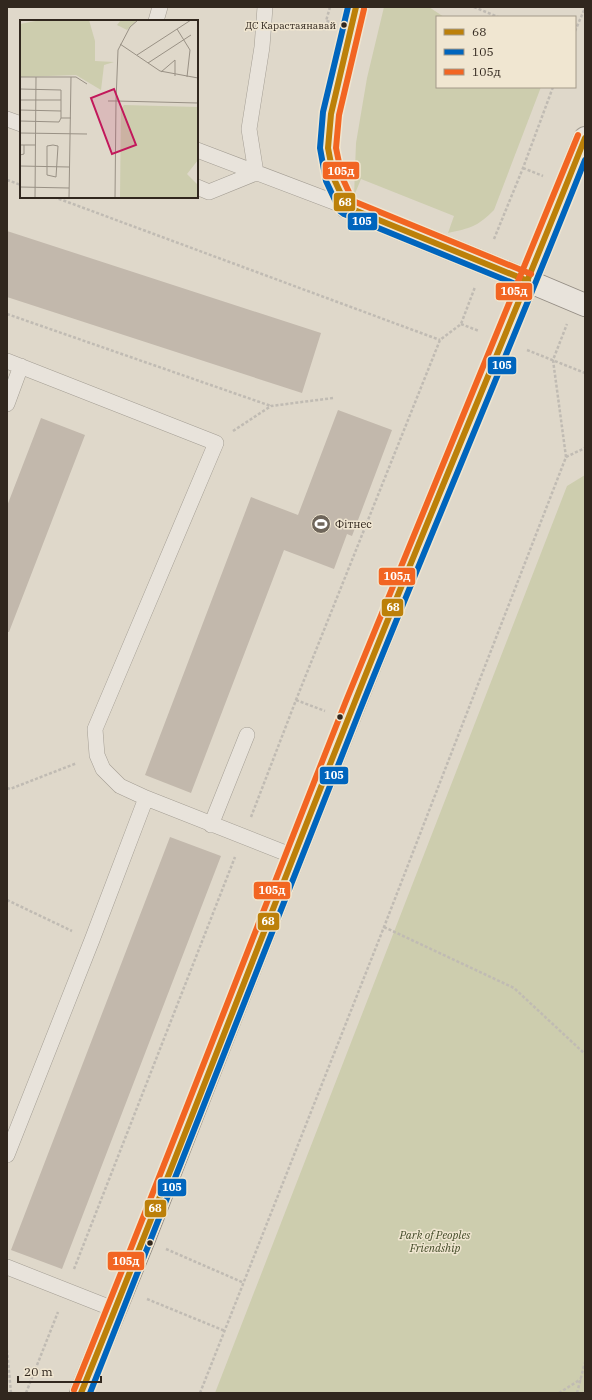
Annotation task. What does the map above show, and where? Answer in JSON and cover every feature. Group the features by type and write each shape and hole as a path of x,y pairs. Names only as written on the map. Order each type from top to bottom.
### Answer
{"main road":[{"path":"81,1393 124,1290 134,1261 144,1239 293,856 401,586 528,281 585,138"},
{"path":"347,207 585,305"}],"lane":[{"path":"156,20 160,7"},
{"path":"256,173 249,129 262,47 265,7"},
{"path":"347,207 334,179 328,148 331,114 356,7"},
{"path":"7,119 20,124"},
{"path":"198,150 347,207"},
{"path":"198,187 209,192 256,173"},
{"path":"7,361 216,443 95,729 97,755 103,769 120,786 211,825 293,856"},
{"path":"7,404 21,366"},
{"path":"211,825 247,735"},
{"path":"7,1155 92,940 146,798"},
{"path":"7,1267 116,1310"}],"path":[{"path":"326,21 330,7"},
{"path":"474,7 496,16"},
{"path":"576,29 585,8"},
{"path":"523,168 553,88"},
{"path":"7,180 20,185"},
{"path":"26,1393 296,700 440,340 57,198"},
{"path":"7,314 271,406 333,398"},
{"path":"200,1393 384,927 566,457 553,360 585,373"},
{"path":"216,443 271,406"},
{"path":"566,457 585,448"},
{"path":"580,451 585,453"},
{"path":"296,700 348,720"},
{"path":"7,788 10,789 97,755"},
{"path":"7,900 92,940"},
{"path":"384,927 514,988 585,1054"},
{"path":"144,1239 244,1282"},
{"path":"124,1290 225,1331"},
{"path":"7,1350 11,1393"},
{"path":"577,1393 585,1362"},
{"path":"560,1393 581,1378"}],"green space":[{"path":"384,7 429,7 442,16 436,16 436,88 541,88 494,210 483,220 468,228 448,233 454,216 361,179 354,196 356,143 367,78"},
{"name":"Park of Peoples Friendship","path":"585,475 585,1393 215,1393 567,486"}],"building":[{"path":"7,231 321,333 302,393 7,297"},
{"path":"338,410 392,430 352,536 347,534 334,569 284,550 191,793 145,775 251,497 298,515"},
{"path":"41,418 85,435 9,632 7,632 7,506"},
{"path":"170,837 221,856 62,1269 11,1250"}],"transit line":[{"name":"105","path":"348,7 323,112 320,148 326,181 340,211 344,214 525,288"},
{"name":"68","path":"356,7 331,114 328,148 334,179 347,207 528,281"},
{"name":"105д","path":"364,9 339,115 336,148 342,177 353,201 531,274"},
{"name":"105д","path":"74,1390 346,701 578,135"},
{"name":"68","path":"81,1393 382,633 585,138"},
{"name":"105","path":"90,1393 360,710 585,160"}],"place":[{"name":"ДС Карастаянавай","path":"344,25"},
{"name":"Фітнес","path":"321,524"}]}
